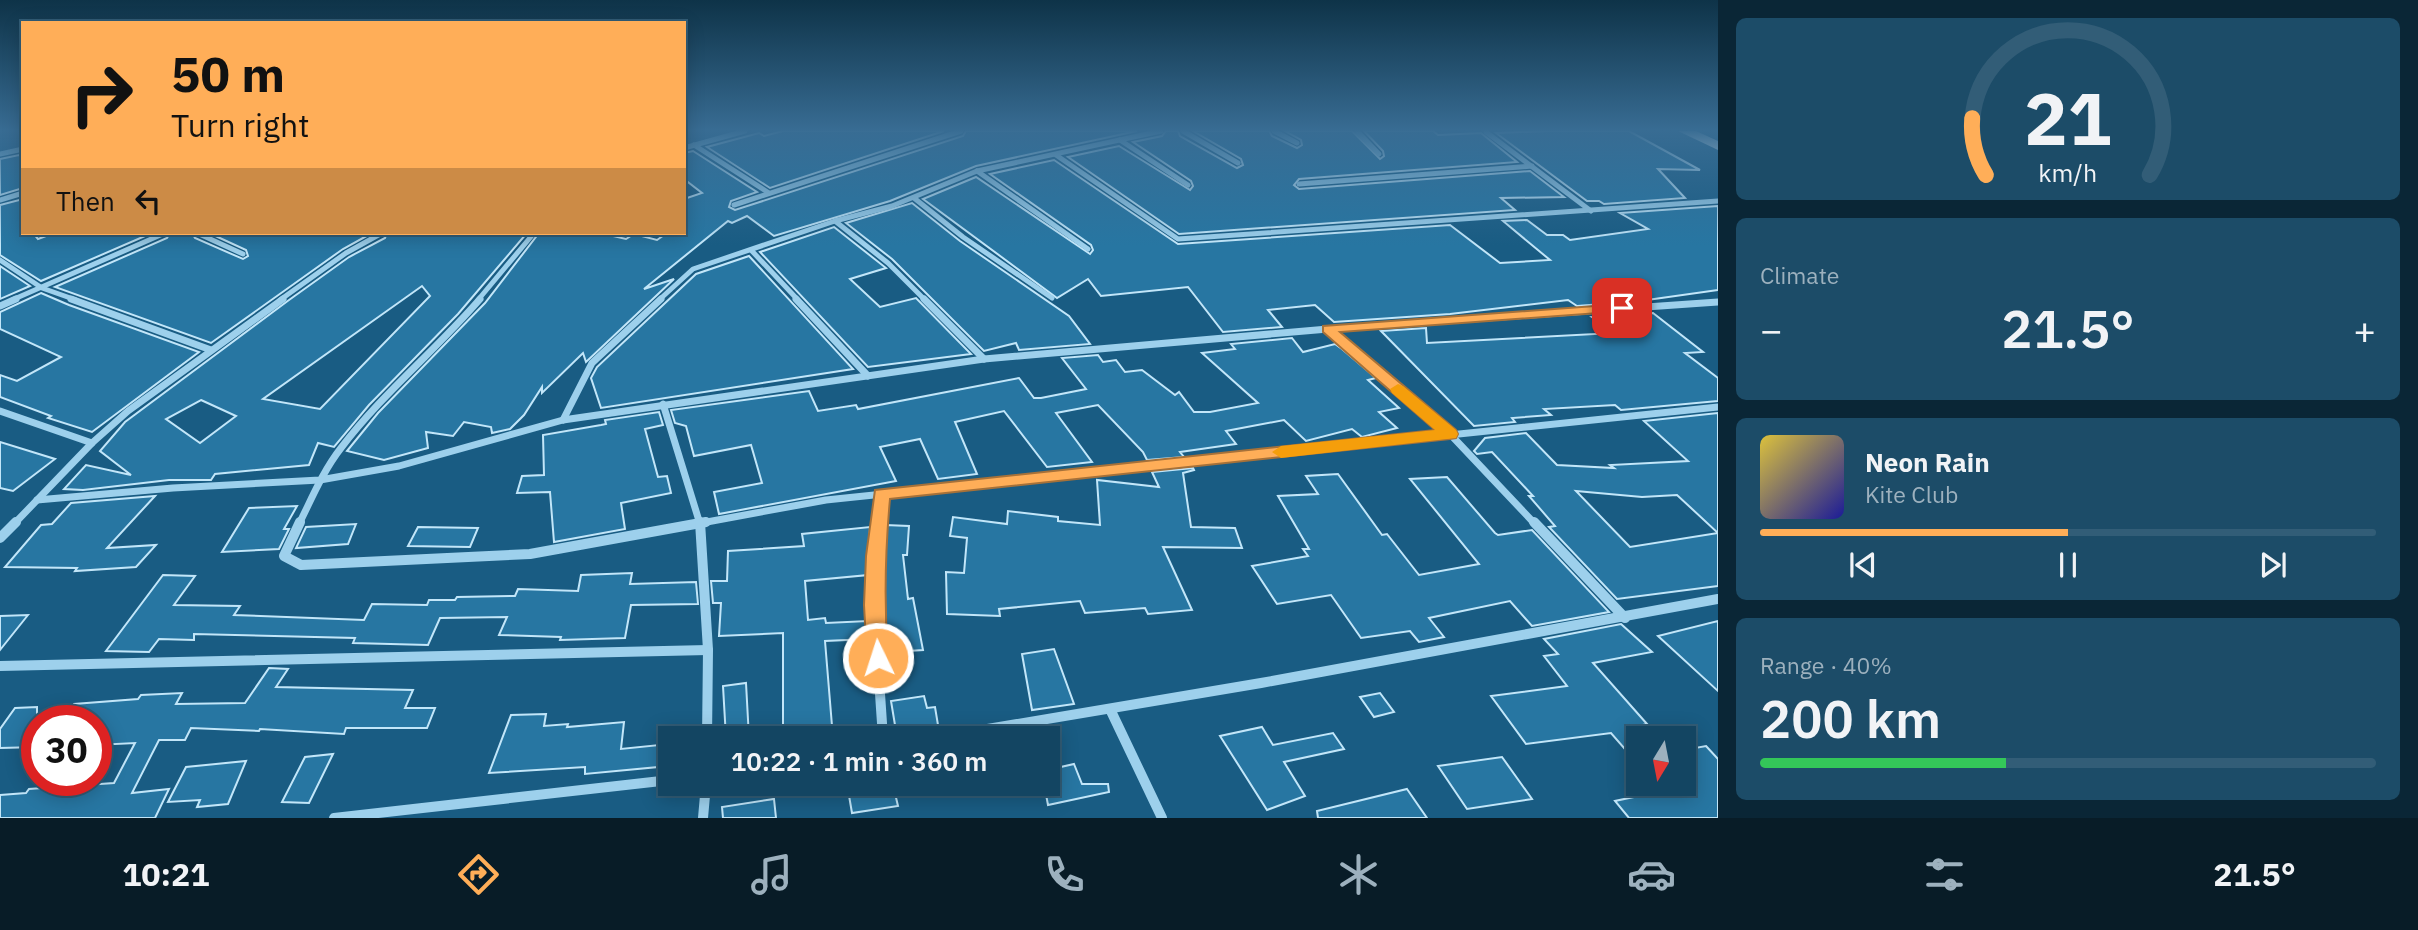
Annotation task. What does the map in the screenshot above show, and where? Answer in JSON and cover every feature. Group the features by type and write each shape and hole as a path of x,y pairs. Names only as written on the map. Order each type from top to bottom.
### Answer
{"street":[{"path":"732,169 769,193"},
{"path":"734,205 843,169"},
{"path":"563,420 584,373 592,363 693,269 835,221 914,198 976,172 989,169"},
{"path":"1077,169 1178,239 1718,201"},
{"path":"1164,169 1188,185"},
{"path":"1299,184 1491,169"},
{"path":"1536,169 1591,211"},
{"path":"976,172 1088,248"},
{"path":"0,200 21,194"},
{"path":"914,198 963,237 1052,298"},
{"path":"835,221 888,263 984,359"},
{"path":"0,306 161,235"},
{"path":"201,235 243,254"},
{"path":"0,538 92,443 128,411 346,253 378,235"},
{"path":"532,235 477,302 380,401 340,449 320,480 284,556 301,565 530,554 826,500 1718,407"},
{"path":"751,250 868,376"},
{"path":"0,260 42,288 211,350"},
{"path":"37,500 173,488 320,480 399,466 563,420 984,359 1328,329 1718,302"},
{"path":"1328,329 1450,434 1625,618"},
{"path":"663,404 700,523 708,650 707,726"},
{"path":"0,411 92,443"},
{"path":"881,494 874,605 882,726"},
{"path":"1007,726 1625,618 1718,599"},
{"path":"0,666 708,650"},
{"path":"1110,709 1162,818"},
{"path":"334,818 658,781"},
{"path":"703,818 705,796"}],"building":[{"path":"0,169 21,169 21,189 0,195"},
{"path":"686,169 721,169 757,192 731,201 729,207 735,210 861,169 968,169 890,201 774,236 747,216 732,223 728,221 644,289 674,279 586,362 583,353 542,393 542,387 524,415 510,429 492,433 491,427 464,422 453,436 426,432 428,448 384,460 347,451 378,413 485,303 537,235 609,235 626,239 638,235 657,240 664,235 686,235 686,198 702,193 686,181"},
{"path":"741,169 827,169 770,188"},
{"path":"1012,169 1068,169 1178,244 1450,225 1500,263 1550,260 1503,221 1527,220 1547,235 1563,235 1570,240 1648,229 1620,213 1718,206 1718,290 1640,301 1577,306 1568,300 1450,314 1334,322 1315,305 1268,310 1282,327 1223,332 1188,287 1101,296 1088,279 1057,298 923,199 976,177 1090,254 1093,250 1091,245 990,174"},
{"path":"1086,169 1156,169 1190,190 1193,186 1191,181 1173,169 1425,169 1299,179 1294,185 1299,189 1530,171 1564,197 1501,198 1515,210 1179,234"},
{"path":"1544,169 1658,169 1685,198 1604,204 1587,201"},
{"path":"21,200 21,235 35,235 38,239 49,235 147,235 41,281 0,255 0,205"},
{"path":"912,203 960,241 1069,316 1090,344 1019,350 1016,343 984,351 892,259 846,223"},
{"path":"834,227 886,268 850,279 880,307 916,298 971,354 868,367 760,252"},
{"path":"169,235 193,235 243,259 248,256 246,250 213,235 368,235 343,249 211,343 55,287"},
{"path":"386,235 525,235 458,314 369,405 334,447 318,443 309,465 215,474 211,480 169,480 83,490 64,489 86,465 131,475 100,451 125,422 349,257","holes":["422,286 430,296 320,409 263,399","201,400 236,416 200,443 166,419"]},
{"path":"749,256 853,369 601,408 591,378 597,367 696,274"},
{"path":"0,266 30,286 0,299"},
{"path":"41,293 199,352 92,432 48,418 51,416 0,397 0,375 17,381 61,357 0,329 0,312"},
{"path":"1653,313 1703,352 1685,353 1718,378 1718,401 1621,410 1615,405 1544,409 1551,415 1512,418 1515,422 1474,426 1381,331 1426,328 1427,343 1615,333 1592,317"},
{"path":"1292,338 1303,352 1335,344 1376,378 1368,380 1399,408 1379,412 1397,428 1362,437 1352,429 1306,441 1284,420 1226,431 1236,444 1180,452 1184,457 1147,460 1143,452 1098,405 1056,413 1092,462 1047,467 1004,411 955,422 977,474 938,479 920,439 880,447 896,481 719,514 714,492 762,483 751,445 694,456 686,426 675,423 671,410 809,391 818,411 856,405 858,409 1019,378 1034,398 1041,398 1086,389 1062,358 1098,355 1103,362 1116,360 1125,372 1142,370 1175,395 1179,392 1194,412 1210,412 1258,403 1202,353 1235,349 1231,344"},
{"path":"659,412 663,425 645,429 658,477 667,476 671,493 621,503 625,529 554,542 550,492 517,493 522,476 544,475 543,435 606,424 605,420"},
{"path":"1718,413 1718,533 1718,586 1617,599 1549,527 1555,526 1529,496 1533,496 1492,452 1477,454 1474,451 1485,438 1526,433 1557,465 1614,468 1610,465 1688,461 1644,421","holes":["1576,491 1642,497 1677,495 1718,533 1630,547"]},
{"path":"0,442 55,459 13,491 0,488"},
{"path":"1194,470 1183,473 1191,527 1235,528 1242,548 1163,547 1192,610 1148,614 1145,608 1085,613 1080,601 999,609 1000,616 947,614 946,572 964,573 967,538 950,536 953,517 1007,524 1008,511 1058,517 1058,521 1100,525 1097,480 1159,487 1152,472"},
{"path":"1338,474 1382,535 1387,534 1419,575 1479,564 1410,479 1447,477 1498,535 1532,530 1609,612 1532,626 1510,601 1429,618 1444,637 1419,642 1410,631 1361,638 1331,595 1277,604 1252,566 1308,556 1303,549 1309,549 1278,496 1318,494 1306,476"},
{"path":"155,496 107,548 156,545 136,567 75,571 77,568 5,567 41,525 52,524 71,503"},
{"path":"297,506 284,529 289,529 279,549 222,552 249,508"},
{"path":"356,524 348,544 296,548 306,527"},
{"path":"885,525 909,526 907,555 903,555 908,599 913,598 923,650 892,652 889,637 884,638 882,591"},
{"path":"418,527 478,528 470,547 408,546"},
{"path":"870,527 868,575 805,581 808,620 825,618 826,623 868,621 869,639 825,641 832,726 783,726 783,633 719,636 721,603 713,603 711,581 727,581 728,551 804,546 802,534"},
{"path":"632,573 630,584 696,582 698,604 631,605 625,638 560,640 561,637 499,635 507,617 440,618 428,645 353,643 355,638 194,634 194,640 159,639 149,652 106,651 163,575 195,576 174,605 240,606 234,615 364,620 372,604 427,605 429,600 455,600 457,597 515,596 518,589 578,591 581,575"},
{"path":"28,615 0,650 0,616"},
{"path":"1718,621 1718,691 1658,636"},
{"path":"1621,624 1652,652 1593,663 1647,724 1626,726 1626,750 1611,733 1526,744 1491,696 1567,686 1544,656 1558,654 1544,639"},
{"path":"1054,649 1074,704 1032,710 1022,654"},
{"path":"269,668 288,669 276,687 413,690 405,708 435,708 427,728 346,728 344,734 191,728 185,740 159,740 132,793 169,789 155,818 0,818 0,795 112,796 112,783 135,743 112,744 112,705 74,704 138,699 141,695 182,693 176,704 245,703"},
{"path":"746,683 748,726 725,726 723,686"},
{"path":"1380,693 1394,712 1374,717 1360,697"},
{"path":"924,696 927,708 935,707 938,725 895,726 891,701"},
{"path":"15,708 21,708 21,747 0,748 0,729"},
{"path":"546,714 544,726 568,724 567,727 624,722 621,749 658,745 658,767 585,774 585,767 489,773 511,715"},
{"path":"1262,727 1273,745 1333,733 1344,749 1284,762 1305,796 1267,810 1220,736"},
{"path":"1706,746 1718,759 1718,818 1629,818 1615,801 1638,796 1696,796 1696,748"},
{"path":"333,754 309,803 282,802 305,757"},
{"path":"1502,757 1532,799 1467,809 1438,766"},
{"path":"246,761 228,804 197,807 200,800 168,802 186,767"},
{"path":"1074,764 1082,784 1108,784 1109,792 1048,805 1046,796 1060,796 1060,767"},
{"path":"1407,789 1427,818 1318,818 1317,811"},
{"path":"849,796 896,796 898,806 852,813"},
{"path":"774,799 776,818 723,818 722,807"}],"slow traffic":[{"path":"1281,452 1450,434 1398,389"}],"route":[{"path":"878,658 874,605 881,494 1450,434 1328,329 1622,308"}]}
